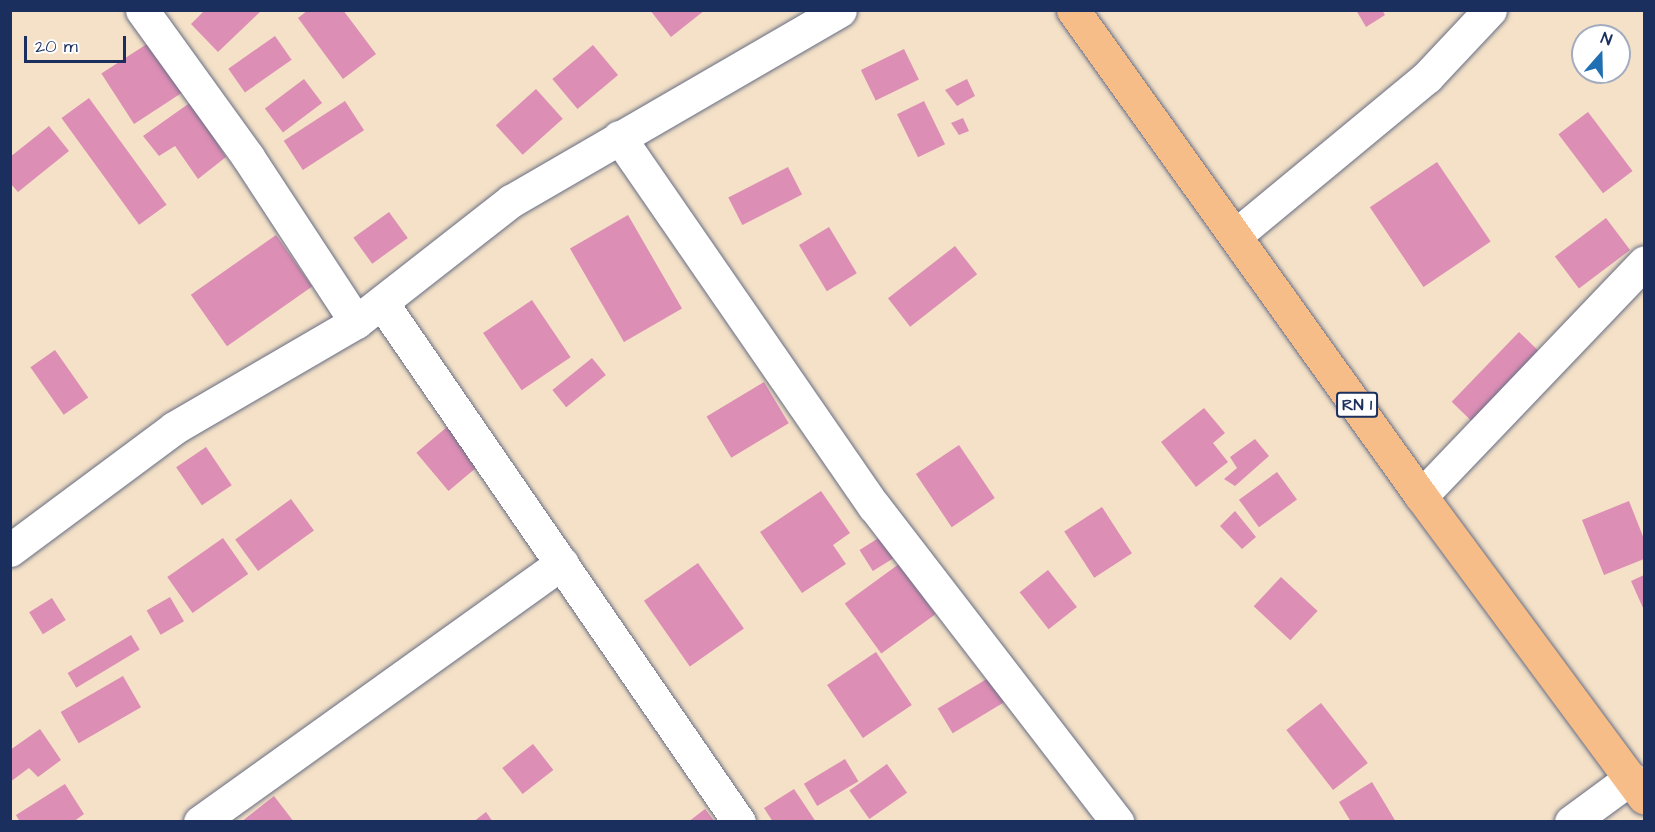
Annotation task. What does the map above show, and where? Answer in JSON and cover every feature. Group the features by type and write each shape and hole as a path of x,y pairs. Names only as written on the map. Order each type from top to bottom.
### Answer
{"main road":[{"name":"RN 1","path":"1073,10 1421,496 1638,788"}],"street":[{"path":"142,10 248,158 356,322"},
{"path":"10,550 174,428 356,322 511,201 840,10"},
{"path":"1236,235 1427,78 1490,10"},
{"path":"619,137 874,506 1117,822"},
{"path":"1421,496 1644,263"},
{"path":"382,303 739,822"},
{"path":"200,822 562,563"},
{"path":"1571,822 1638,788"}],"building":[{"path":"205,10 262,10 218,52 191,24"},
{"path":"308,10 343,10 376,54 343,79 298,18"},
{"path":"650,10 705,10 671,37"},
{"path":"1356,10 1382,10 1385,15 1366,27"},
{"path":"275,36 292,60 245,92 228,69"},
{"path":"150,42 183,92 134,124 101,74"},
{"path":"593,45 618,75 577,109 552,79"},
{"path":"904,49 919,80 876,101 861,70"},
{"path":"304,79 322,103 283,132 265,108"},
{"path":"967,79 975,96 957,106 945,90"},
{"path":"536,89 563,119 523,155 496,125"},
{"path":"89,98 167,205 139,225 61,118"},
{"path":"345,101 364,130 303,170 284,141"},
{"path":"924,101 945,144 918,157 897,114"},
{"path":"191,102 226,157 198,179 175,146 159,156 143,136"},
{"path":"1588,112 1633,171 1603,193 1558,134"},
{"path":"963,118 969,131 959,135 951,123"},
{"path":"49,126 69,151 18,192 10,183 10,157"},
{"path":"1437,162 1491,242 1424,287 1370,207"},
{"path":"788,167 802,195 742,225 728,197"},
{"path":"389,212 408,238 372,264 353,238"},
{"path":"628,215 682,309 624,342 570,248"},
{"path":"1606,218 1630,250 1579,288 1555,257"},
{"path":"829,227 857,273 827,291 799,245"},
{"path":"276,235 312,287 227,346 191,295"},
{"path":"955,246 977,274 910,327 888,298"},
{"path":"532,300 571,357 522,390 483,333"},
{"path":"1519,332 1542,354 1475,424 1452,402"},
{"path":"55,350 88,398 64,415 30,367"},
{"path":"592,358 606,375 566,407 552,390"},
{"path":"764,382 789,423 731,458 707,417"},
{"path":"1204,408 1225,433 1213,443 1228,462 1196,487 1161,442"},
{"path":"447,427 479,465 448,491 416,453"},
{"path":"1255,439 1269,456 1235,486 1224,479 1237,468 1230,457"},
{"path":"959,445 995,498 952,527 916,474"},
{"path":"206,447 232,485 202,505 176,467"},
{"path":"1277,472 1297,500 1259,527 1239,500"},
{"path":"821,491 850,533 833,545 846,564 802,593 760,532"},
{"path":"291,499 314,531 258,571 235,540"},
{"path":"1629,501 1644,539 1644,559 1604,575 1582,520"},
{"path":"1102,507 1132,553 1094,578 1064,532"},
{"path":"1235,511 1256,537 1242,549 1220,526"},
{"path":"885,534 898,555 873,571 860,550"},
{"path":"223,538 248,574 193,613 167,577"},
{"path":"698,563 744,629 690,666 644,601"},
{"path":"899,564 935,614 881,654 845,603"},
{"path":"1048,570 1077,607 1049,629 1020,592"},
{"path":"1644,575 1644,607 1643,608 1631,581"},
{"path":"1281,577 1318,611 1290,640 1254,606"},
{"path":"170,597 184,621 161,635 147,610"},
{"path":"52,598 66,620 43,634 29,612"},
{"path":"131,635 140,650 76,688 68,673"},
{"path":"876,652 912,705 863,738 827,685"},
{"path":"123,676 141,707 79,743 61,712"},
{"path":"990,677 1005,702 953,733 938,708"},
{"path":"1321,703 1368,763 1333,790 1286,730"},
{"path":"40,729 61,760 38,777 29,768 10,782 10,750"},
{"path":"533,744 553,770 523,794 502,768"},
{"path":"845,759 858,781 817,806 804,784"},
{"path":"887,764 907,793 869,819 849,790"},
{"path":"1372,782 1396,822 1351,822 1339,802"},
{"path":"65,784 84,814 73,822 20,822 16,815"},
{"path":"794,789 816,822 773,822 764,808"},
{"path":"274,796 294,822 241,822"},
{"path":"705,809 715,822 688,822"},
{"path":"486,812 493,822 473,822"}]}
